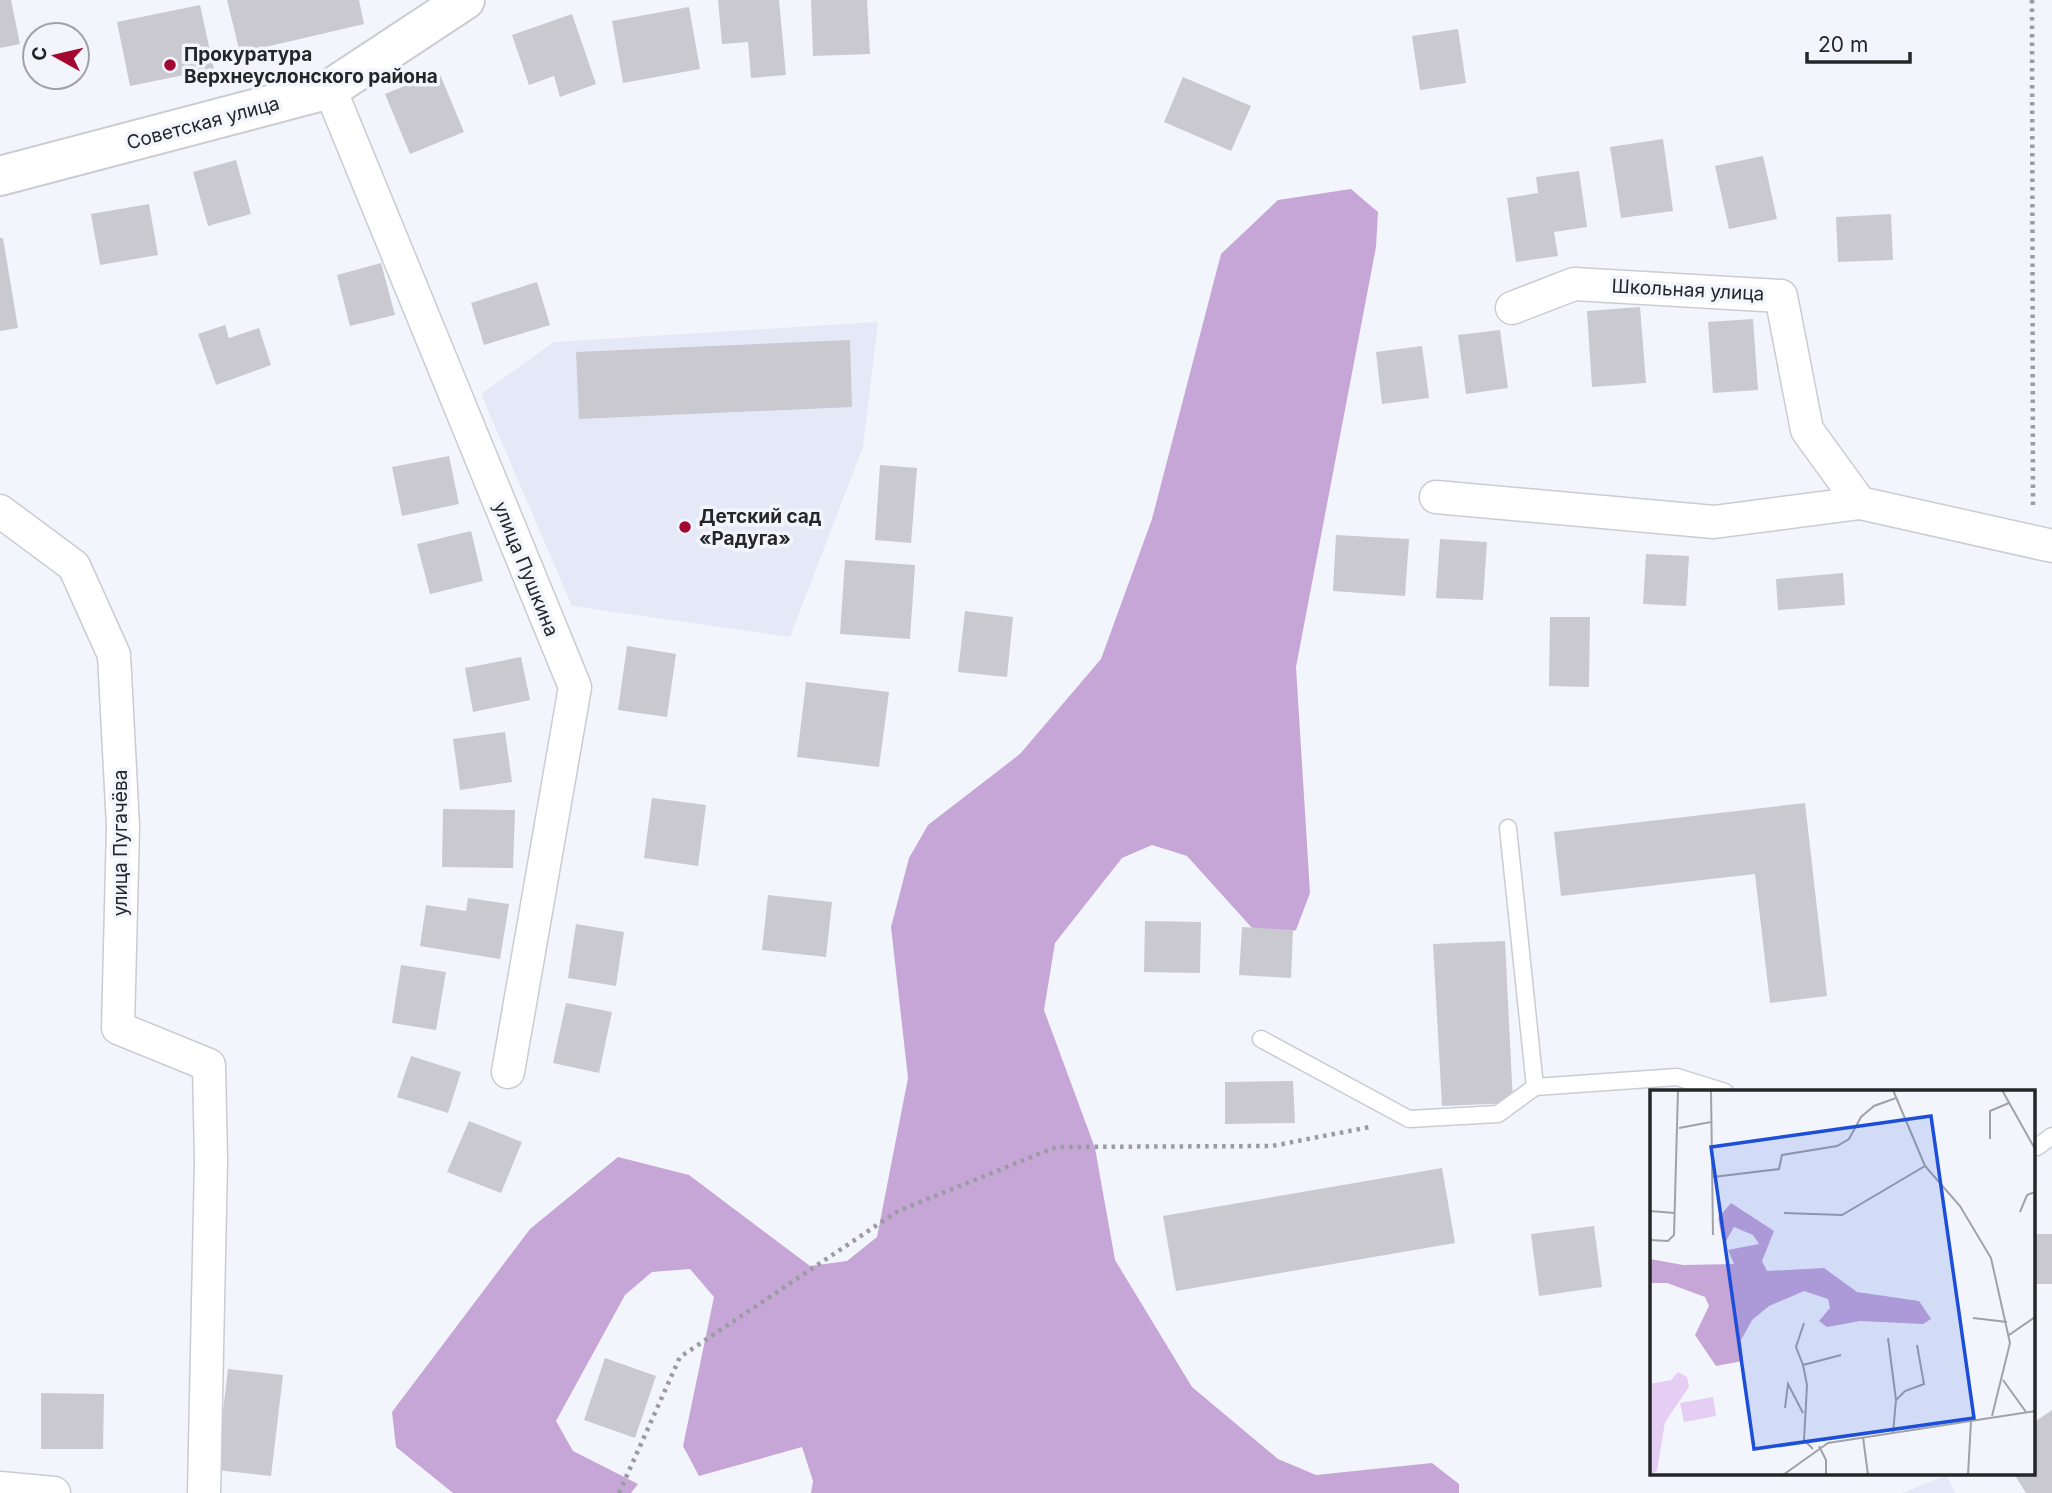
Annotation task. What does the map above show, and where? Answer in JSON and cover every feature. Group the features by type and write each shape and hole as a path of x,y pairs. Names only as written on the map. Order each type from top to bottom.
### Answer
{"street":[{"name":"Советская улица","path":"0,176 330,89 465,0"},
{"name":"улица Пушкина","path":"330,89 575,687 508,1072"},
{"name":"Школьная улица","path":"1512,308 1574,284 1781,296 1807,430 1860,503"},
{"path":"1436,497 1714,523 1860,503 2043,545"},
{"name":"улица Пугачёва","path":"0,512 74,566 114,655 123,826 118,1028 209,1065 211,1161 204,1493"},
{"path":"0,1488 54,1493"}],"lane":[{"path":"1508,828 1535,1087"},
{"path":"1261,1039 1409,1119 1498,1114 1535,1087 1677,1077 1719,1090"},
{"path":"2035,1146 2052,1136"}],"path":[{"path":"2032,0 2043,545"},
{"path":"619,1493 680,1357 898,1211 1056,1147 1272,1146 1409,1119"}],"shaded area":[{"path":"1351,189 1378,212 1376,247 1296,667 1310,893 1296,930 1262,939 1187,856 1152,845 1122,858 1055,943 1044,1010 1095,1148 1115,1260 1192,1387 1278,1459 1316,1475 1432,1463 1459,1484 1459,1493 811,1493 813,1481 802,1447 699,1476 683,1446 714,1297 690,1269 652,1272 625,1295 556,1421 573,1451 638,1484 631,1493 453,1493 396,1447 392,1412 530,1229 618,1157 689,1175 810,1266 847,1261 877,1237 908,1078 891,927 909,858 928,825 1020,754 1101,659 1152,519 1221,254 1278,200"},
{"name":"Детский сад «Радуга»","path":"878,322 863,447 790,637 572,606 481,394 554,342"},
{"path":"1947,1476 1955,1493 1902,1493"}],"building":[{"path":"0,0 11,0 20,44 0,48"},
{"path":"227,0 359,0 364,24 240,53"},
{"path":"718,0 779,0 786,75 751,78 748,42 722,44"},
{"path":"811,0 867,0 870,54 813,56"},
{"path":"200,5 214,69 130,86 117,22"},
{"path":"689,7 700,69 623,83 612,21"},
{"path":"572,14 596,84 560,97 554,76 529,85 512,35"},
{"path":"1458,29 1466,83 1420,90 1412,36"},
{"path":"439,72 464,132 410,154 385,94"},
{"path":"1183,77 1251,106 1231,151 1164,122"},
{"path":"1663,139 1673,211 1621,218 1610,147"},
{"path":"1763,156 1777,219 1729,229 1715,166"},
{"path":"236,160 251,214 208,226 193,172"},
{"path":"1579,171 1587,227 1554,232 1558,256 1516,262 1507,198 1538,193 1536,177"},
{"path":"149,204 158,255 100,265 91,214"},
{"path":"1891,214 1893,260 1838,262 1836,217"},
{"path":"0,238 3,238 18,328 0,331"},
{"path":"381,263 395,315 350,326 337,275"},
{"path":"537,282 550,325 484,345 471,303"},
{"path":"1640,307 1646,383 1592,387 1587,311"},
{"path":"1753,319 1758,390 1713,393 1708,322"},
{"path":"225,325 229,338 259,328 271,365 216,385 198,334"},
{"path":"1500,330 1508,388 1466,394 1458,335"},
{"path":"850,340 852,407 579,419 576,352"},
{"path":"1422,346 1429,398 1382,404 1376,352"},
{"path":"449,456 459,504 402,516 392,467"},
{"path":"880,465 917,468 911,543 875,540"},
{"path":"471,531 483,581 430,594 417,544"},
{"path":"1336,535 1409,539 1405,596 1333,591"},
{"path":"1440,539 1487,542 1483,600 1436,598"},
{"path":"1646,554 1689,556 1686,606 1643,604"},
{"path":"845,560 915,565 910,639 840,634"},
{"path":"1843,573 1845,605 1778,610 1776,579"},
{"path":"965,611 1013,617 1007,677 958,672"},
{"path":"1550,617 1590,617 1589,687 1549,686"},
{"path":"627,646 676,654 667,717 618,710"},
{"path":"521,657 530,700 473,712 465,668"},
{"path":"806,682 889,692 879,767 797,757"},
{"path":"505,732 512,782 460,790 453,739"},
{"path":"652,798 706,805 698,866 644,858"},
{"path":"1805,803 1827,996 1770,1003 1755,874 1561,896 1554,832"},
{"path":"443,809 515,810 513,868 442,867"},
{"path":"768,895 832,902 826,957 762,950"},
{"path":"468,898 509,904 500,959 420,946 426,905 466,911"},
{"path":"1145,921 1201,922 1200,973 1144,972"},
{"path":"576,924 624,932 616,986 568,978"},
{"path":"1242,927 1293,930 1291,978 1239,975"},
{"path":"1505,941 1513,1103 1442,1106 1433,944"},
{"path":"401,965 446,972 436,1030 392,1023"},
{"path":"566,1003 612,1012 599,1073 553,1063"},
{"path":"411,1056 461,1072 448,1113 397,1097"},
{"path":"1293,1081 1295,1123 1225,1124 1225,1082"},
{"path":"469,1121 522,1142 501,1193 447,1172"},
{"path":"1442,1168 1455,1243 1176,1291 1163,1216"},
{"path":"1594,1226 1602,1287 1539,1296 1531,1234"},
{"path":"2035,1234 2052,1234 2052,1284 2035,1284"},
{"path":"605,1358 656,1376 635,1438 584,1420"},
{"path":"228,1369 283,1375 271,1476 216,1470"},
{"path":"41,1393 104,1394 103,1449 41,1449"},
{"path":"2052,1410 2052,1493 2026,1493 2015,1476 2035,1476 2035,1422"}],"place":[{"name":"Прокуратура Верхнеуслонского района","path":"170,65"},
{"name":"Детский сад «Радуга»","path":"685,527"}]}
